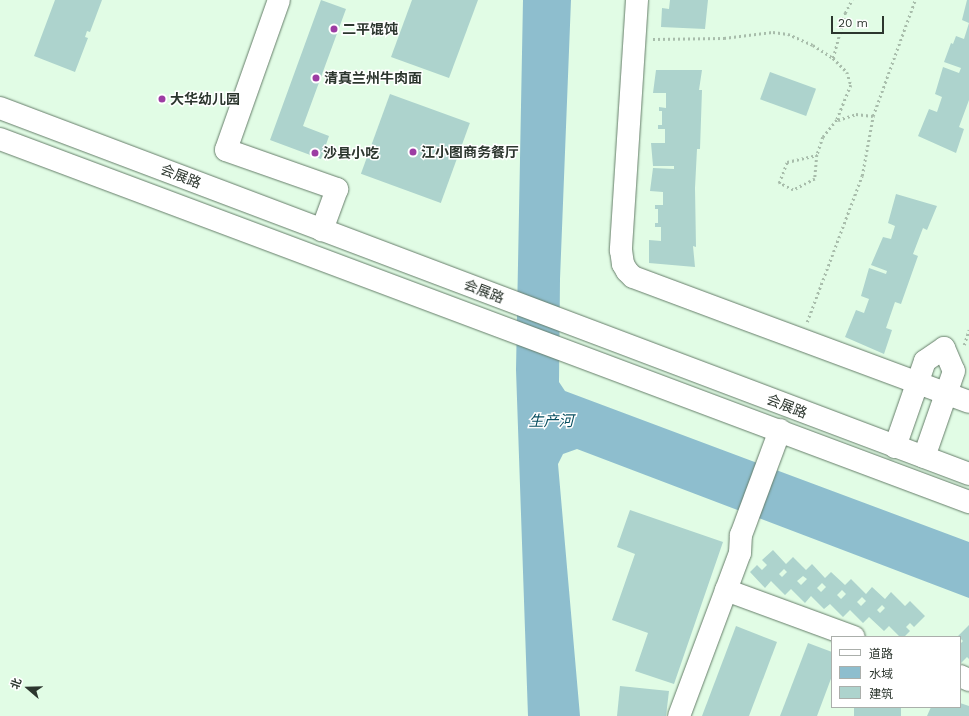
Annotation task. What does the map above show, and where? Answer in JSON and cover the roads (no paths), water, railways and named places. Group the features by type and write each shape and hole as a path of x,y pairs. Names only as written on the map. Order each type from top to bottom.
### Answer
{"street":[{"path":"279,0 226,150 337,189 322,230"},
{"path":"637,0 621,250 623,264 633,277 969,402"},
{"name":"会展路","path":"0,108 969,474"},
{"name":"会展路","path":"0,138 969,502"},
{"path":"895,447 925,361 944,348 954,371 924,457"},
{"path":"679,716 740,553 741,535 780,430"},
{"path":"726,590 851,636"}],"water":[{"name":"生产河","path":"523,0 571,0 560,279 559,382 565,391 969,542 969,598 577,449 563,454 558,464 580,716 528,716 516,370"}],"place":[{"name":"二平馄饨","path":"334,29"},
{"name":"清真兰州牛肉面","path":"316,78"},
{"name":"大华幼儿园","path":"162,99"},
{"name":"江小图商务餐厅","path":"413,152"},
{"name":"沙县小吃","path":"315,153"}]}
